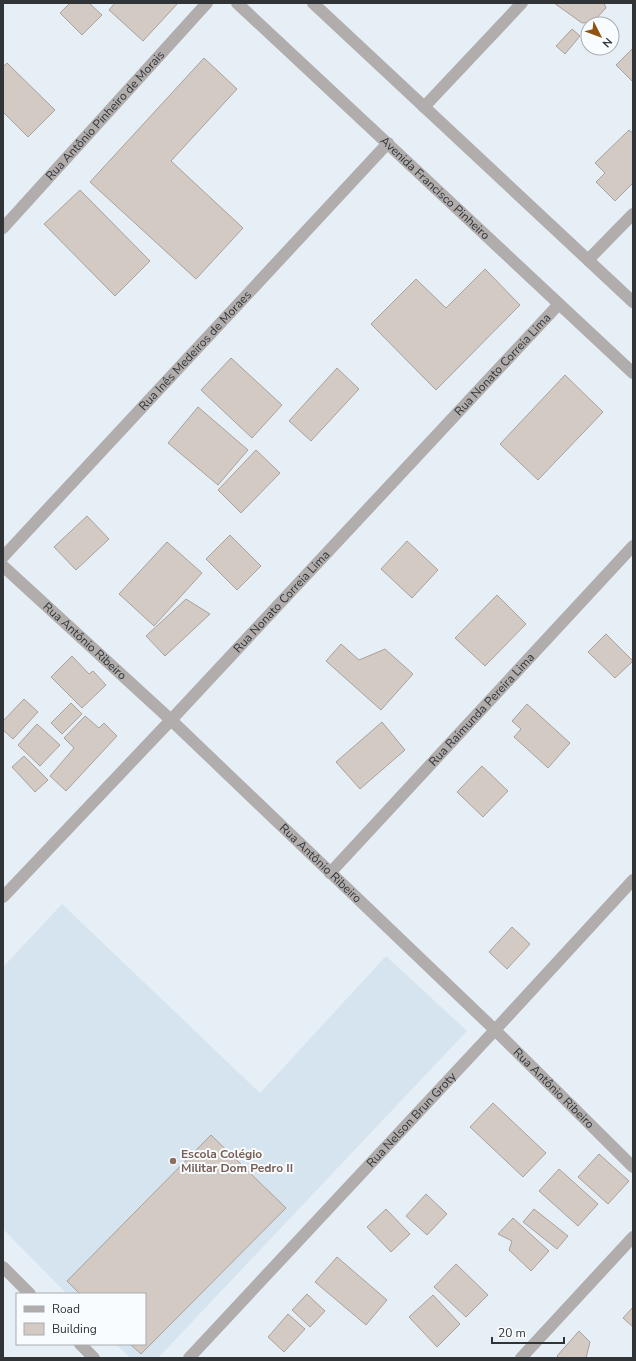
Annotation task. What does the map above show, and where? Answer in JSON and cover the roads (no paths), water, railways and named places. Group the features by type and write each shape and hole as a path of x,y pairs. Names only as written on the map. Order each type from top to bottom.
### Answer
{"street":[{"name":"Rua Antônio Pinheiro de Morais","path":"3,228 207,3"},
{"name":"Avenida Francisco Pinheiro","path":"237,3 633,374"},
{"path":"312,3 633,302"},
{"path":"424,107 522,3"},
{"name":"Rua Inês Medeiros de Moraes","path":"3,557 388,143"},
{"path":"588,260 633,214"},
{"name":"Rua Nonato Correia Lima","path":"3,897 171,720 559,304"},
{"name":"Rua Raimunda Pereira Lima","path":"330,874 633,546"},
{"name":"Rua Antônio Ribeiro","path":"3,566 171,720 330,874 495,1030 633,1167"},
{"name":"Rua Nelson Brun Groty","path":"189,1358 633,880"},
{"path":"521,1358 633,1237"},
{"path":"3,1267 29,1293"},
{"path":"81,1345 94,1358"}],"place":[{"name":"Escola Colégio Militar Dom Pedro II","path":"173,1161"}]}
